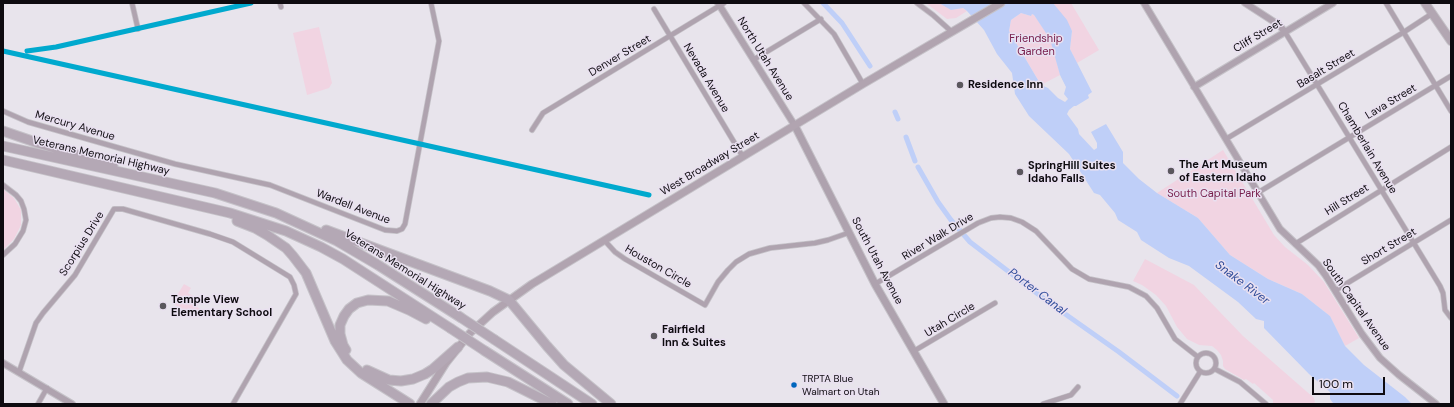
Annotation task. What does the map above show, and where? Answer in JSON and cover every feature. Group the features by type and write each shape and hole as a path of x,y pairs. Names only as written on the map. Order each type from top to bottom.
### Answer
{"highway":[{"path":"1425,3 1434,13 1451,41"},
{"path":"3,131 113,166 214,194"},
{"name":"Veterans Memorial Highway","path":"3,146 214,194 276,212 337,241 371,261 592,404"},
{"path":"3,160 154,194 230,213 299,237 343,259 449,329 568,404"},
{"path":"154,194 236,220 255,228 286,248 306,273 335,342 348,360 361,373 410,404"},
{"path":"276,212 490,291 509,300 564,365 612,404"},
{"path":"449,329 398,304 377,299 357,303 349,309 340,325 340,334 343,345 359,364 370,372 389,380 401,381 425,374 458,347"},
{"path":"431,404 445,390 458,382 468,378 487,377 508,382 552,404"}],"main road":[{"name":"West Broadway Street","path":"420,404 458,347 481,322 532,284 863,84 1001,3"},
{"name":"South Utah Avenue","path":"795,126 875,284 944,404"}],"street":[{"path":"132,3 138,29"},
{"name":"Wardell Avenue","path":"144,155 175,164 270,185 385,230 397,232 402,229 405,224 439,41 431,3"},
{"path":"804,3 834,34 863,84"},
{"path":"917,3 952,32"},
{"name":"South Capital Avenue","path":"1144,3 1280,229 1294,244 1318,265 1336,290 1362,334 1380,358 1436,404"},
{"name":"Chamberlain Avenue","path":"1245,3 1279,26 1285,32 1380,190 1440,286 1443,293 1445,310 1451,318"},
{"path":"1386,3 1451,111"},
{"name":"Denver Street","path":"532,130 543,113 721,4"},
{"name":"North Utah Avenue","path":"721,4 753,60 795,126"},
{"name":"Cliff Street","path":"1194,87 1329,4"},
{"name":"Nevada Avenue","path":"654,9 743,157"},
{"name":"Basalt Street","path":"1226,139 1434,13"},
{"path":"753,60 821,19"},
{"name":"Lava Street","path":"1258,192 1451,76"},
{"name":"Mercury Avenue","path":"3,112 28,122 144,155"},
{"name":"Hill Street","path":"1294,244 1451,147"},
{"path":"3,185 21,201 26,220 19,238 3,255"},
{"name":"Scorpius Drive","path":"19,372 36,323 75,275 114,209 123,209 208,233 233,242 290,277 296,294 233,404"},
{"name":"River Walk Drive","path":"875,284 966,230 991,218 1011,218 1022,222 1045,239 1062,259 1089,279 1129,287 1146,296 1157,308 1175,339 1198,357"},
{"name":"Short Street","path":"1336,290 1451,220"},
{"name":"Houston Circle","path":"605,241 615,252 625,259 705,305 718,282 728,270 736,262 749,254 770,248 815,243 828,240 848,232"},
{"name":"Utah Circle","path":"914,351 995,304"},
{"path":"1207,352 1213,355 1216,361 1215,368 1207,374 1200,372 1195,363 1198,357 1207,352"},
{"path":"3,363 72,404"},
{"path":"1215,368 1240,382 1266,404"},
{"path":"1180,404 1200,372"},
{"path":"1043,404 1071,395 1078,387"},
{"path":"38,404 47,388"}],"green space":[{"path":"926,3 939,3 963,8 967,11 956,18 947,19"},
{"path":"1053,3 1071,3 1099,50 1077,63 1070,49 1072,31"},
{"name":"Friendship Garden","path":"1021,13 1031,16 1032,14 1034,15 1051,39 1060,75 1041,85 1009,31 1011,20"},
{"path":"319,27 332,83 329,88 307,95 293,33"},
{"name":"South Capital Park","path":"1223,150 1274,235 1285,247 1308,265 1324,282 1359,338 1345,346 1330,316 1302,294 1268,279 1230,255 1198,218 1157,193"},
{"path":"3,189 14,198 21,210 21,225 14,239 3,250"},
{"path":"1145,259 1194,285 1243,336 1314,398 1315,402 1313,404 1273,404 1273,400 1254,383 1253,384 1246,379 1244,380 1225,369 1221,355 1212,346 1199,345 1187,339 1177,327 1166,306 1156,295 1142,285 1133,281"},
{"path":"184,284 191,288 188,293 200,300 197,307 202,310 197,317 172,303"}],"water":[{"name":"Snake River","path":"939,3 1053,3 1067,20 1072,31 1070,49 1092,92 1088,95 1089,98 1074,106 1067,114 1078,129 1079,134 1094,150 1097,148 1097,143 1091,132 1106,124 1123,152 1123,163 1139,179 1157,193 1198,218 1230,255 1268,279 1302,294 1330,316 1345,346 1364,365 1412,404 1333,403 1330,399 1330,392 1309,374 1264,328 1264,321 1256,319 1238,302 1189,266 1169,258 1141,240 1137,232 1118,220 1115,213 1100,195 1094,193 1069,154 1029,116 1015,94 1012,73 997,54 984,30 963,8 951,10","holes":["1021,13 1031,16 1032,14 1034,15 1050,39 1060,75 1066,87 1064,94 1068,99 1065,102 1058,98 1048,88 1041,85 1009,31 1011,20"]}],"waterway":[{"name":"Porter Canal","path":"823,3 842,23 870,66"},
{"name":"Porter Canal","path":"895,112 898,119"},
{"name":"Porter Canal","path":"906,137 915,161"},
{"name":"Porter Canal","path":"918,167 938,202 970,242 1051,304 1119,352 1177,396"}],"transit line":[{"path":"27,51 56,47 251,3"},
{"path":"3,51 649,195"}],"place":[{"name":"Residence Inn","path":"960,85"},
{"name":"The Art Museum of Eastern Idaho","path":"1171,171"},
{"name":"SpringHill Suites Idaho Falls","path":"1020,172"},
{"name":"Temple View Elementary School","path":"163,306"},
{"name":"Fairfield Inn & Suites","path":"654,336"},
{"name":"TRPTA Blue Walmart on Utah","path":"794,385"}]}
